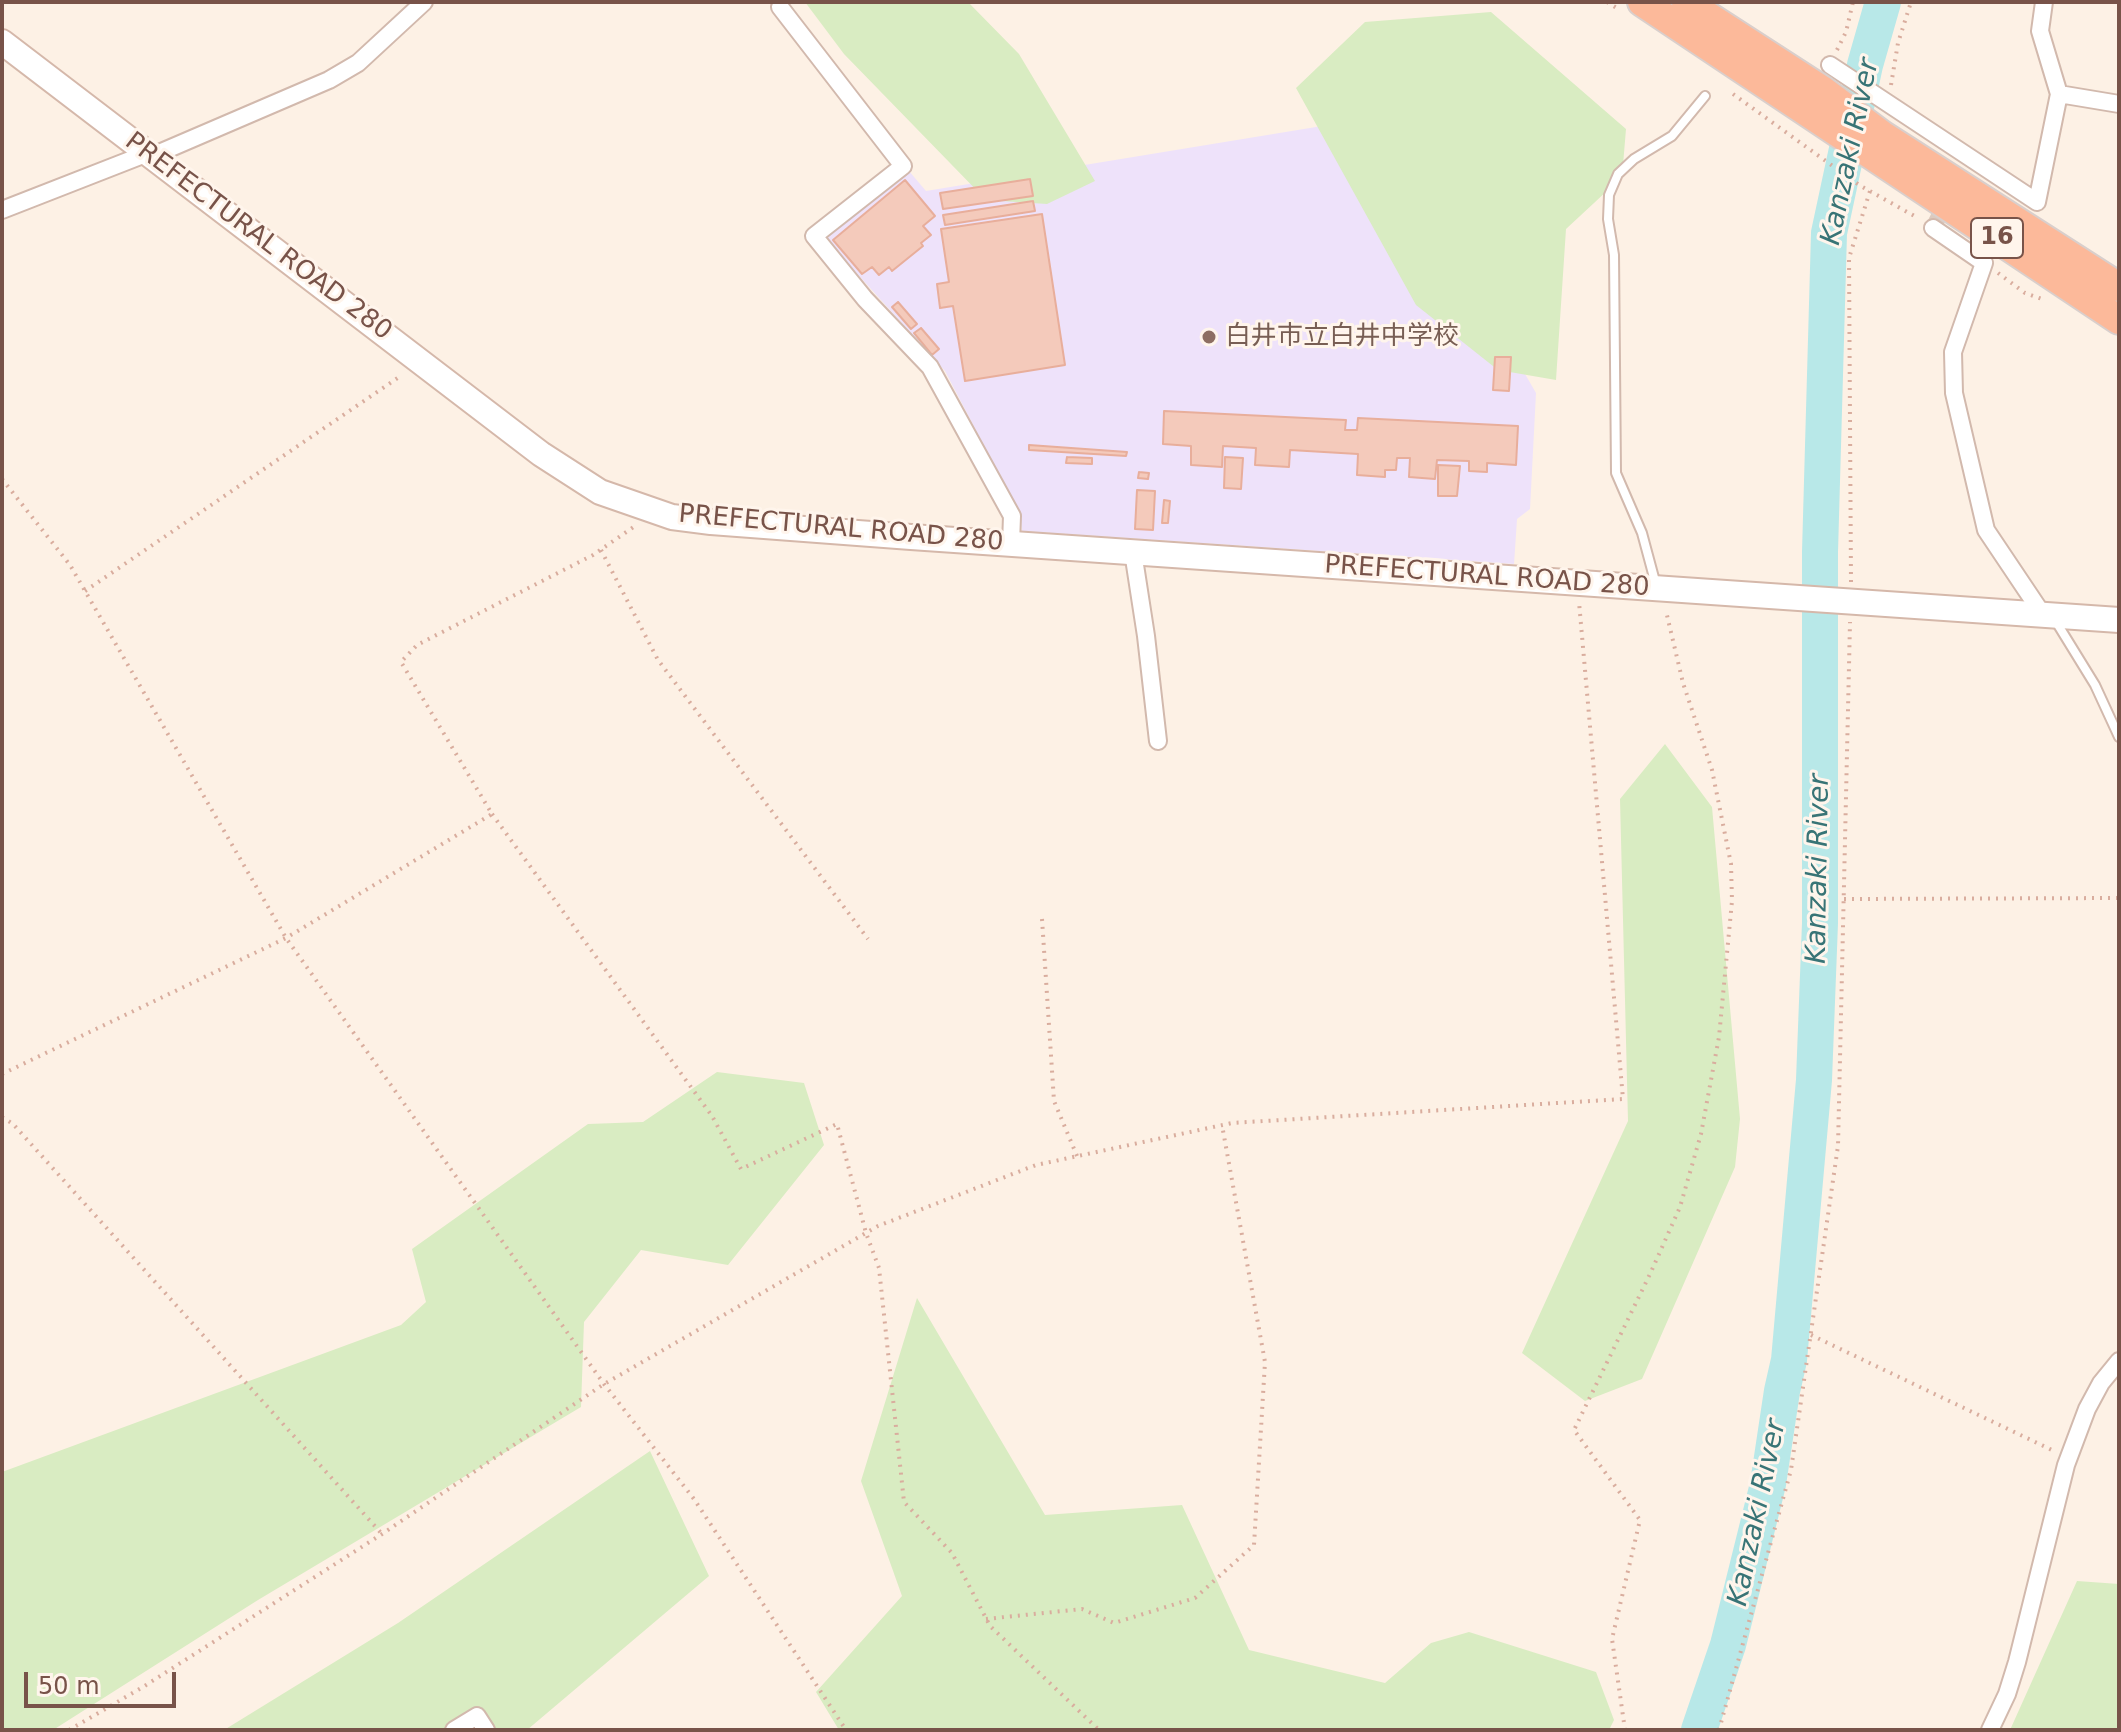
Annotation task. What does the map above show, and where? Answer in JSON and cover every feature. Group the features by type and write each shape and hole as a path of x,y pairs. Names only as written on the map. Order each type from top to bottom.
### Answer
{"highway":[{"name":"16","path":"1642,2 1822,91"},
{"name":"16","path":"1686,2 1822,91 1878,146 2119,320"},
{"name":"16","path":"1878,146 2119,287"}],"main road":[{"name":"PREFECTURAL ROAD 280","path":"2,42 569,474 600,492 655,512 711,522 1851,600"},
{"path":"1851,600 2119,620"}],"street":[{"path":"2,210 150,154 329,80 358,63 424,2"},
{"path":"1822,91 1888,103 2037,202 2059,94 2040,31 2044,2"},
{"path":"780,7 903,166 814,236 865,299 930,367 1012,516 1011,544"},
{"path":"2059,94 2119,104"},
{"path":"1933,228 1984,263 1953,352 1954,393 1986,530 2048,615"},
{"path":"1133,552 1158,741"},
{"path":"1990,1730 2007,1694 2017,1662 2069,1459 2087,1409 2101,1383 2119,1361"},
{"path":"454,1730 477,1716 486,1730"}],"lane":[{"path":"1660,589 1642,533 1616,473 1614,255 1608,219 1609,195 1618,174 1634,159 1672,136 1705,96"},
{"path":"2048,615 2095,685 2119,737"}],"path":[{"path":"1822,91 1846,32 1853,2"},
{"path":"1888,103 1898,43 1911,2"},
{"path":"1810,152 1933,228"},
{"path":"1719,1730 1791,1470 1838,1146 1851,600 1849,258 1870,191"},
{"path":"85,591 421,362"},
{"path":"2,479 70,565 286,938 604,1384 694,1499 846,1730"},
{"path":"655,512 601,550 417,645 401,662 492,814 712,1116 741,1169 837,1124 866,1233 879,1268 904,1502 952,1553 990,1626 1099,1730"},
{"path":"601,550 658,660 868,939"},
{"path":"69,1730 143,1687 382,1534 604,1384 878,1226 1036,1165 1222,1125 1623,1099 1578,582"},
{"path":"1625,1730 1612,1639 1640,1520 1574,1430 1680,1207 1701,1134 1719,1037 1732,901 1731,864 1712,770 1683,683 1660,589"},
{"path":"2,1074 286,938 492,814"},
{"path":"1844,899 2119,898"},
{"path":"1042,919 1054,1101 1077,1156"},
{"path":"2,1117 13,1124 382,1534"},
{"path":"986,1619 1082,1609 1114,1623 1195,1598 1254,1545 1265,1362 1222,1125"},
{"path":"1811,1335 2069,1459"}],"shaded area":[{"name":"白井市立白井中学校","path":"1377,117 1536,393 1530,509 1517,519 1514,564 1022,531 1020,515 945,371 824,237 909,171 926,191"}],"green space":[{"path":"805,2 968,2 1019,54 1095,181 1047,204 986,200 844,54"},
{"path":"1491,12 1626,129 1622,177 1566,229 1556,380 1498,370 1416,305 1296,88 1365,22"},
{"path":"1665,744 1712,807 1740,1119 1735,1167 1642,1379 1585,1401 1522,1353 1628,1121 1620,799"},
{"path":"717,1072 804,1083 824,1145 728,1265 641,1250 584,1322 581,1407 258,1600 53,1730 2,1730 2,1472 401,1325 426,1302 412,1249 588,1124 643,1122"},
{"path":"917,1298 1045,1515 1182,1505 1249,1650 1385,1683 1431,1643 1469,1632 1596,1672 1614,1720 1609,1730 839,1730 816,1692 902,1596 861,1481"},
{"path":"650,1451 709,1576 527,1730 224,1730 398,1623"},
{"path":"2077,1581 2119,1584 2119,1730 2010,1730"}],"building":[{"path":"1030,179 1033,196 943,209 940,193"},
{"path":"905,180 935,216 923,226 931,235 921,243 923,246 892,271 889,267 879,275 872,267 862,274 833,240"},
{"path":"1033,201 1035,211 945,225 943,215"},
{"path":"1042,214 1065,365 965,381 953,306 940,308 937,284 949,282 941,229"},
{"path":"898,302 917,324 911,329 892,307"},
{"path":"921,328 939,349 932,355 914,333"},
{"path":"1495,357 1511,357 1509,391 1493,390"},
{"path":"1164,411 1346,420 1345,430 1357,430 1358,418 1518,426 1516,465 1487,463 1487,472 1469,471 1469,461 1437,460 1435,479 1409,477 1410,458 1397,458 1396,470 1385,470 1385,477 1357,475 1358,454 1290,450 1289,467 1255,465 1256,448 1223,446 1222,467 1191,465 1191,446 1163,444"},
{"path":"1029,445 1127,452 1126,456 1029,450"},
{"path":"1067,457 1092,458 1092,464 1066,463"},
{"path":"1225,457 1243,458 1241,489 1224,488"},
{"path":"1438,465 1460,466 1457,496 1438,496"},
{"path":"1139,472 1149,473 1148,479 1138,478"},
{"path":"1137,490 1155,491 1153,530 1135,529"},
{"path":"1164,500 1170,501 1168,523 1162,523"}],"waterway":[{"name":"Kanzaki River","path":"1699,1730 1728,1645 1768,1484 1789,1360 1814,1080 1820,923 1820,552 1829,233 1865,65 1883,2"}],"tunnel":[{"path":"1933,228 1969,158"}],"place":[{"name":"白井市立白井中学校","path":"1209,337"}]}
